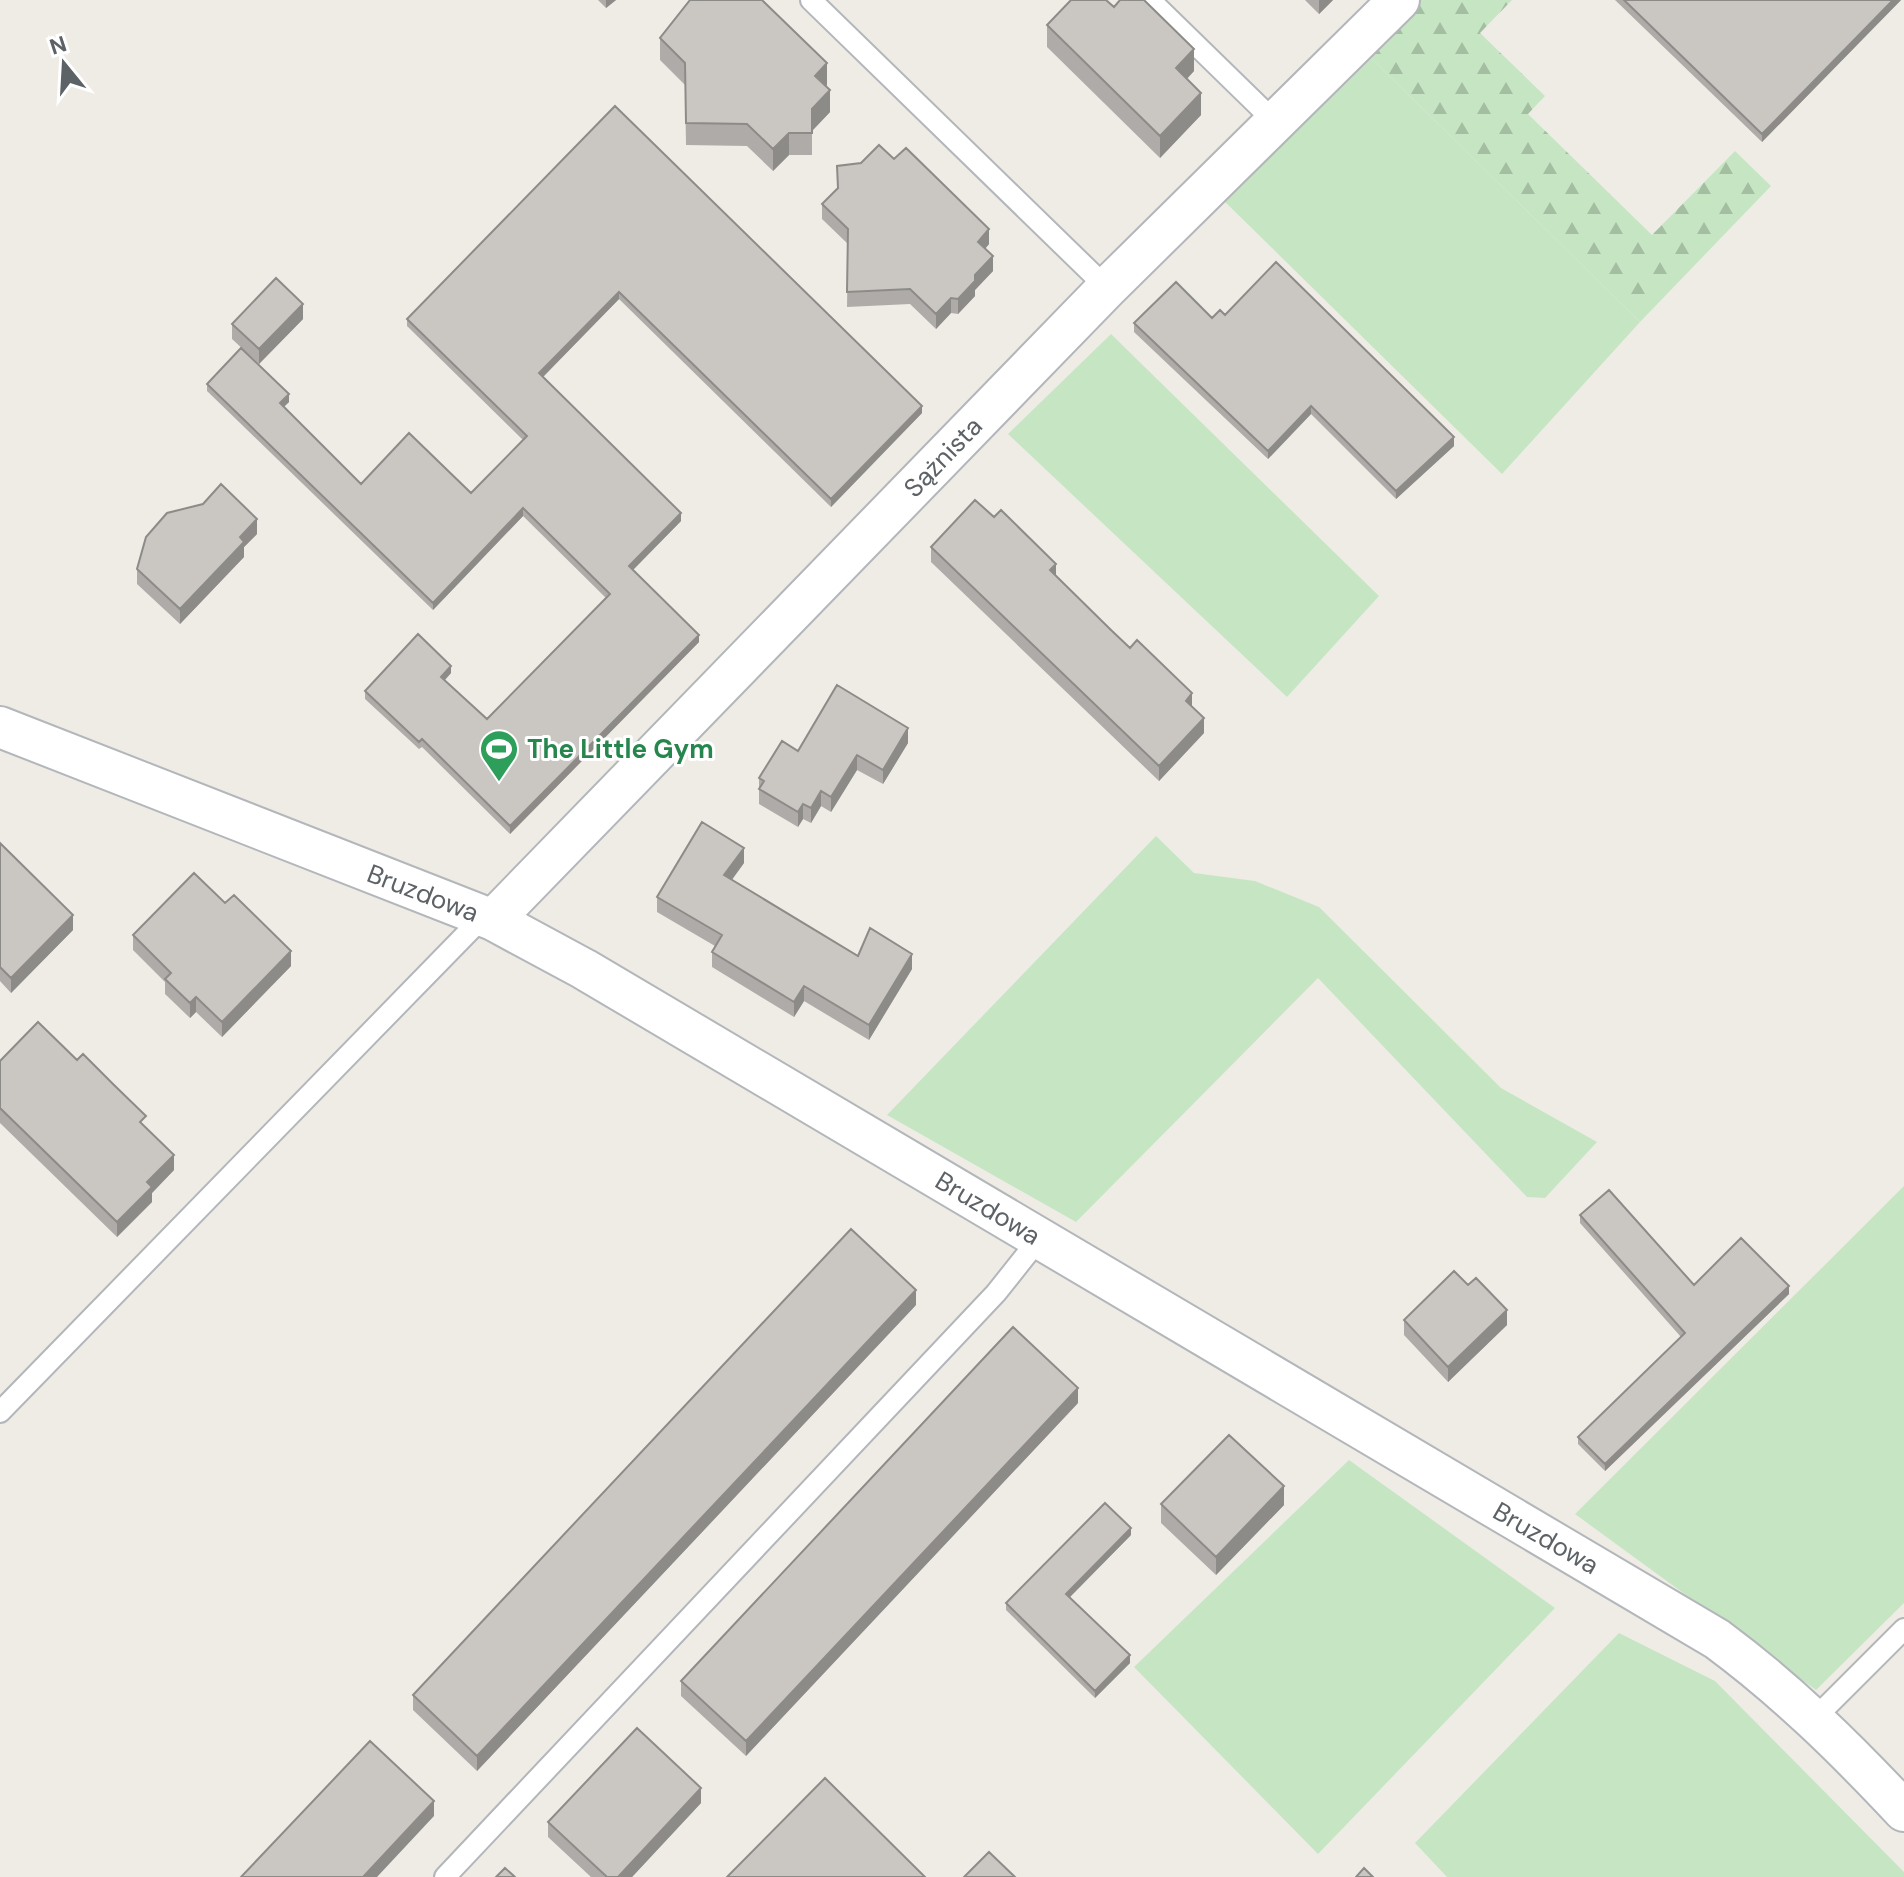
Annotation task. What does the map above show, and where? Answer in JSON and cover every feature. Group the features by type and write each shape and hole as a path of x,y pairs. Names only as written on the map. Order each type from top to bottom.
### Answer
{"street":[{"name":"Sążnista","path":"488,918 1107,288 1399,0"},
{"name":"Bruzdowa","path":"0,727 488,918 584,969 1717,1639 1777,1683 1904,1811"}],"lane":[{"path":"811,0 1107,288"},
{"path":"1150,0 1275,122"},
{"path":"0,1412 488,918"},
{"path":"445,1877 996,1293 1039,1239"},
{"path":"1815,1718 1904,1629"}],"green space":[{"path":"1416,0 1512,0 1480,33 1545,96 1528,114 1652,235 1735,151 1771,186 1640,322 1364,51"},
{"path":"1364,51 1640,322 1502,474 1218,195"},
{"path":"1111,334 1379,596 1287,697 1008,434"},
{"path":"1156,836 1194,873 1255,881 1319,907 1501,1088 1597,1142 1545,1198 1527,1197 1318,978 1076,1222 887,1115"},
{"path":"1904,1186 1904,1603 1816,1690 1575,1514"},
{"path":"1349,1460 1555,1608 1318,1854 1134,1667"},
{"path":"1619,1633 1715,1681 1904,1872 1904,1877 1447,1877 1415,1843"}],"building":[{"path":"690,0 762,0 827,63 815,76 830,90 812,109 812,133 789,133 773,149 747,124 686,123 685,63 660,38"},
{"path":"1071,0 1106,0 1114,7 1120,0 1144,0 1194,49 1176,68 1201,93 1160,136 1047,25"},
{"path":"1624,0 1893,0 1762,134"},
{"path":"615,106 922,406 831,499 619,292 539,373 681,513 629,566 699,635 510,826 422,739 419,742 365,691 418,634 451,666 441,677 487,719 610,594 523,508 433,603 207,384 241,348 289,394 280,403 361,484 409,433 471,493 527,436 407,319"},
{"path":"879,145 894,159 906,148 989,229 978,242 993,256 958,299 951,298 936,314 910,289 847,292 848,229 822,204 838,188 837,166 861,163"},
{"path":"1276,262 1454,437 1396,491 1311,406 1268,451 1134,323 1176,282 1212,318 1220,310 1225,315"},
{"path":"276,278 303,304 259,349 232,324"},
{"path":"221,484 257,519 240,537 244,542 180,609 137,569 146,537 167,513 203,504"},
{"path":"975,500 994,517 1001,510 1056,564 1050,570 1111,630 1130,648 1137,640 1192,693 1186,701 1204,718 1159,766 931,547"},
{"path":"837,685 908,728 883,770 857,755 831,797 821,791 811,808 803,804 798,812 759,789 764,781 759,778 782,741 798,751"},
{"path":"702,822 744,848 724,875 858,956 870,928 912,954 869,1025 804,986 794,1002 712,952 722,935 657,897"},
{"path":"0,843 73,915 11,978 0,967"},
{"path":"194,873 225,903 234,895 291,951 222,1022 196,997 190,1003 165,979 171,973 133,935"},
{"path":"38,1022 77,1060 83,1054 146,1116 140,1122 174,1155 147,1182 152,1187 117,1222 0,1108 0,1061"},
{"path":"1609,1190 1694,1285 1741,1238 1789,1286 1605,1464 1578,1437 1685,1333 1580,1215"},
{"path":"851,1229 916,1290 477,1756 413,1695"},
{"path":"1454,1271 1468,1285 1476,1278 1507,1310 1448,1367 1404,1320"},
{"path":"1013,1327 1078,1388 746,1741 681,1681"},
{"path":"1229,1435 1284,1486 1216,1557 1161,1504"},
{"path":"1105,1503 1131,1528 1066,1594 1130,1655 1095,1691 1006,1603"},
{"path":"637,1728 701,1788 618,1877 607,1877 548,1822"},
{"path":"370,1741 434,1801 363,1877 241,1877"},
{"path":"825,1778 925,1877 727,1877"},
{"path":"989,1852 1015,1877 964,1877"},
{"path":"505,1868 515,1877 496,1877"},
{"path":"1364,1868 1373,1877 1356,1877"}],"place":[{"name":"The Little Gym","path":"499,783"}]}
